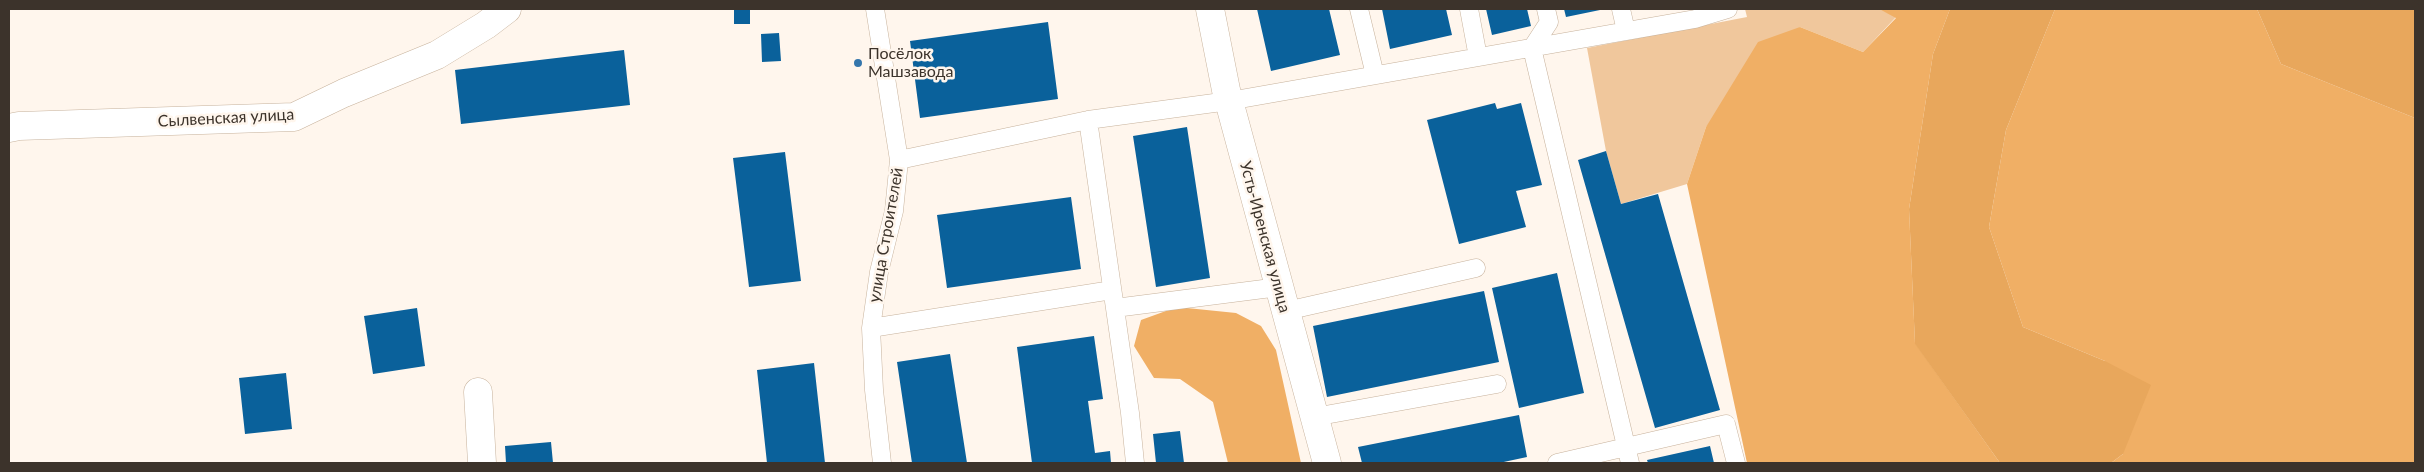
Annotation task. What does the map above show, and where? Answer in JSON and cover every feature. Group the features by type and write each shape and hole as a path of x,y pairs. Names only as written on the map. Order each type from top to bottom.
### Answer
{"street":[{"name":"Сылвенская улица","path":"9,128 19,126 294,117 344,93 437,56 486,25 507,9"},
{"name":"Усть-Иренская улица","path":"1210,9 1229,102 1327,463"},
{"path":"478,392 482,463"}],"lane":[{"name":"улица Строителей","path":"875,9 899,160 894,211 879,272 871,328 874,390 882,463"},
{"path":"1359,9 1375,75"},
{"path":"1469,9 1478,57"},
{"path":"1546,9 1549,22 1532,48 1628,456"},
{"path":"1621,9 1626,31"},
{"path":"899,160 1088,120 1229,102 1695,19 1728,9"},
{"path":"1088,120 1135,463"},
{"path":"1115,308 1283,299 1476,268"},
{"path":"871,328 1112,290"},
{"path":"1314,417 1497,384"},
{"path":"1557,463 1628,456 1726,424 1736,463"}],"shaded area":[{"path":"1745,9 1879,9 1896,17 1863,52 1800,27 1706,127 1687,184 1621,204 1606,151 1587,48 1747,17"},
{"path":"1879,9 1950,9 1933,54 1909,209 1915,343 2000,463 1747,463 1687,184 1706,127 1758,42 1800,27 1863,52 1896,18"},
{"path":"1950,9 2055,9 2006,130 1989,227 2023,327 2105,361 2151,385 2123,454 2111,463 2000,463 1915,344 1909,209 1933,54"},
{"path":"2055,9 2257,9 2281,64 2415,118 2415,463 2111,463 2123,454 2105,361 2023,327 1989,227 2006,130"},
{"path":"2257,9 2415,9 2415,118 2281,64"},
{"path":"1177,307 1236,313 1261,326 1276,350 1301,463 1228,463 1213,402 1180,379 1154,378 1134,346 1141,320"}],"building":[{"path":"734,9 750,9 750,24 734,24"},
{"path":"1257,9 1329,9 1340,55 1271,71"},
{"path":"1382,9 1446,9 1452,35 1390,49"},
{"path":"1486,9 1527,9 1531,26 1492,35"},
{"path":"1564,9 1600,9 1600,10 1566,17"},
{"path":"1048,22 1058,99 920,118 910,41"},
{"path":"779,33 781,61 762,62 761,34"},
{"path":"624,50 630,105 461,124 455,70"},
{"path":"1495,103 1497,109 1521,103 1542,185 1516,191 1526,227 1459,244 1427,120"},
{"path":"1187,127 1210,278 1156,287 1133,136"},
{"path":"1606,151 1621,204 1658,194 1720,410 1655,428 1578,160"},
{"path":"785,152 801,281 749,287 733,158"},
{"path":"1071,197 1081,269 947,288 937,215"},
{"path":"1557,273 1584,393 1519,408 1492,288"},
{"path":"1484,291 1499,362 1327,397 1313,326"},
{"path":"417,308 425,366 373,374 364,316"},
{"path":"1094,336 1103,399 1088,401 1095,453 1110,451 1111,463 1032,463 1017,347"},
{"path":"950,354 967,463 912,463 897,362"},
{"path":"814,363 825,463 767,463 757,370"},
{"path":"286,373 292,429 245,434 239,378"},
{"path":"1519,415 1527,457 1499,463 1362,463 1358,447"},
{"path":"1180,431 1184,463 1156,463 1153,434"},
{"path":"551,442 553,463 506,463 505,446"},
{"path":"1710,446 1714,463 1648,463 1647,460"}],"place":[{"name":"Посёлок Машзавода","path":"858,63"}]}
